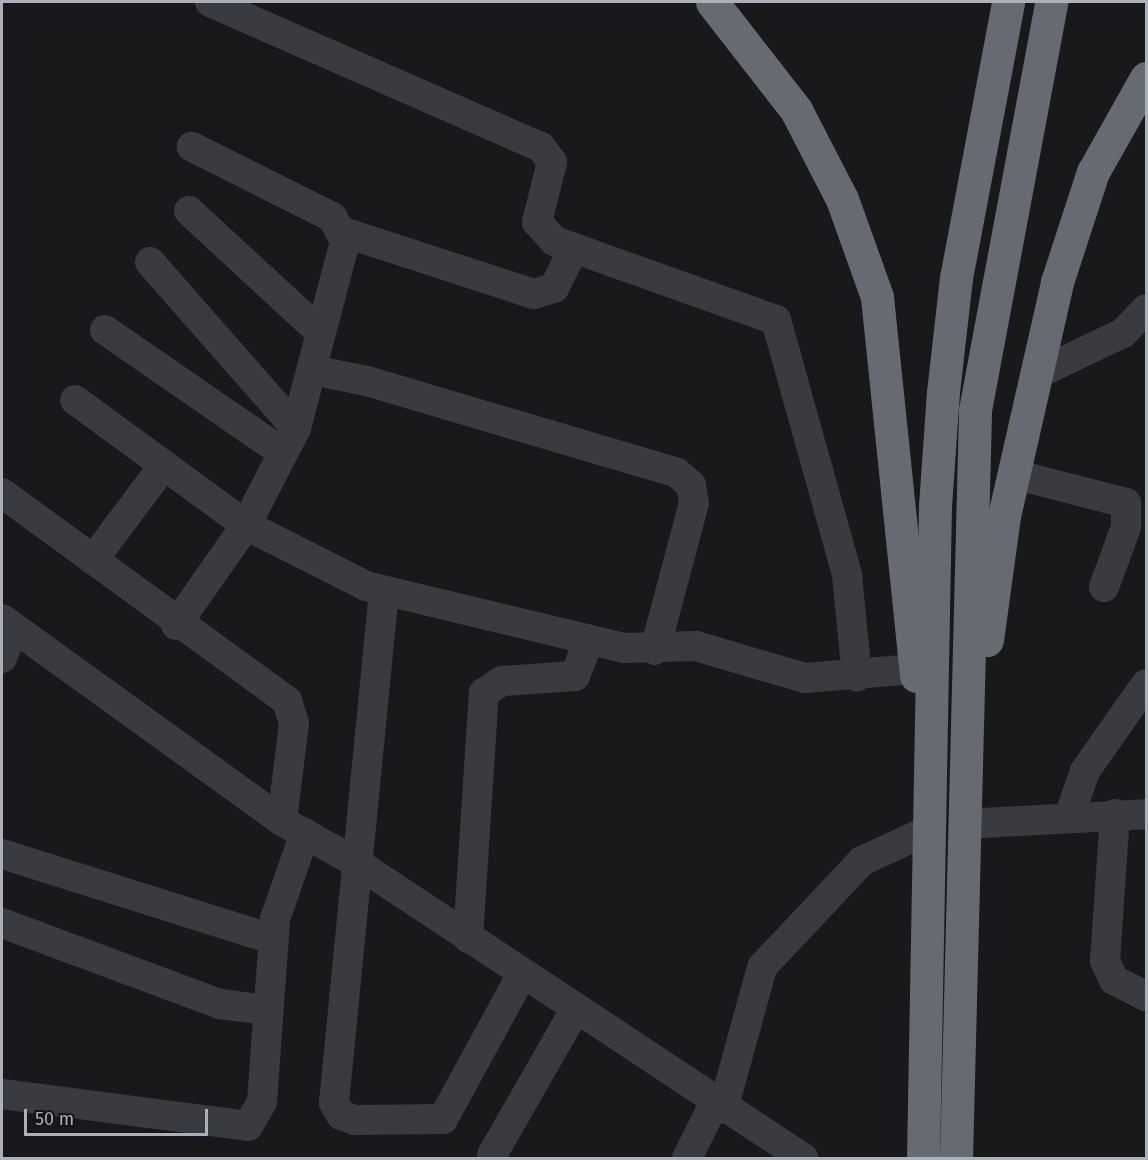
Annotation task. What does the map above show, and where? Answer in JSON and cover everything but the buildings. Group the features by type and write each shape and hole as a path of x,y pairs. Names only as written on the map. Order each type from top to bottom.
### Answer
{"highway":[{"path":"712,2 796,110 842,200 877,297 915,669 931,773"},
{"path":"923,1158 931,829 935,506 945,370 958,266 1008,2"},
{"path":"956,1158 975,410 1051,2"},
{"path":"965,768 1013,474 1056,282 1093,171 1146,78"}],"street":[{"path":"210,2 541,147 552,162 537,212 538,229 574,248 776,320 847,575 857,678"},
{"path":"192,147 332,217 343,232 534,294 554,288 574,248"},
{"path":"189,211 319,331"},
{"path":"176,625 246,525 290,441 312,370 319,331 342,257 343,232"},
{"path":"150,262 290,441"},
{"path":"1035,375 1135,339 1146,309"},
{"path":"105,330 290,441"},
{"path":"312,370 368,381 677,473 690,485 694,503 655,650"},
{"path":"75,400 246,525 343,578 384,591 589,640 655,650 696,646 805,678 857,678 915,669"},
{"path":"93,560 164,465"},
{"path":"1013,474 1126,503 1126,527 1104,587"},
{"path":"2,493 176,625 287,701 294,723 293,827 272,939 262,1102 248,1126 2,1094"},
{"path":"384,591 334,1103 341,1115 355,1120 443,1119 522,974"},
{"path":"2,658 7,624 176,740 293,827 357,863 718,1107 802,1158"},
{"path":"468,938 484,693 502,681 574,676 589,640"},
{"path":"1069,817 1085,771 1146,684"},
{"path":"1115,814 1105,961 1114,980 1146,996"},
{"path":"964,824 1146,814"},
{"path":"687,1158 718,1107 762,967 862,861 931,829"},
{"path":"2,854 272,939"},
{"path":"2,923 220,1004 267,1010"},
{"path":"492,1155 574,1010"}]}
